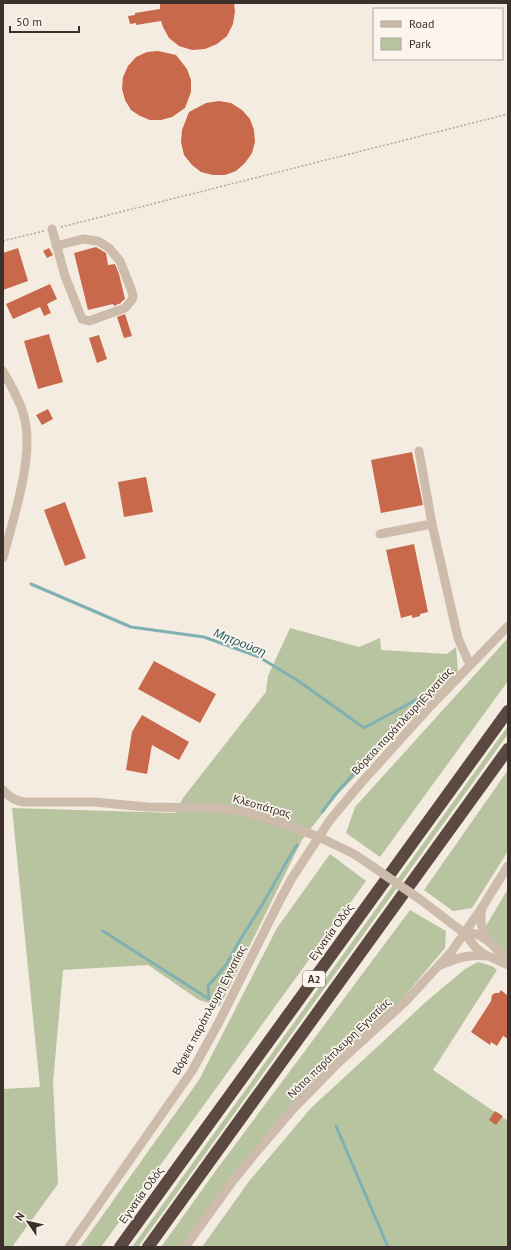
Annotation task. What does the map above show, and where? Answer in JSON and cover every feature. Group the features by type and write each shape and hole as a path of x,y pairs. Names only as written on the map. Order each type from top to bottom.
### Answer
{"highway":[{"name":"Εγνατία Οδός","path":"120,1247 508,711"},
{"name":"Α2","path":"148,1247 508,749"}],"street":[{"path":"52,229 56,246 65,276 82,319 89,321 97,319 125,308 130,304 133,296 131,289 120,261 109,248 98,241 83,239 56,246"},
{"path":"3,371 24,414 27,433 26,455 22,482 3,558"},
{"path":"419,452 432,524 458,638 470,665"},
{"path":"380,534 432,524"},
{"name":"Βόρεια παράπλευρηΕγνατίας","path":"319,837 330,820 361,783 426,711 508,626"},
{"name":"Κλεοπάτρας","path":"4,793 17,801 24,802 78,802 148,807 206,807 241,811 273,820 337,845 369,864 421,900 464,933"},
{"name":"Βόρεια παράπλευρη Εγνατίας","path":"69,1247 192,1071 219,1022 280,900 292,878 319,837"},
{"name":"Νότια παράπλευρη Εγνατίας","path":"185,1247 232,1182 292,1110 341,1060 406,1001 452,951 508,866"},
{"path":"483,906 481,914 483,933 508,963"},
{"path":"464,933 471,932 488,940"},
{"path":"464,933 476,948 488,956 508,963"},
{"path":"438,967 462,957 475,955 488,956"}],"path":[{"path":"3,241 508,114"}],"green space":[{"path":"290,628 359,647 380,638 381,650 447,654 456,647 458,672 337,795 302,840 220,1006 199,1000 148,965 63,970 53,1083 58,1184 12,1247 3,1247 3,1089 40,1087 12,808 175,813 183,798 266,692 268,676"},
{"path":"508,638 508,681 380,857 346,833 355,807"},
{"path":"508,726 508,734 138,1247 132,1247"},
{"path":"508,770 508,851 472,908 453,911 424,890"},
{"path":"330,854 366,881 101,1247 80,1247 199,1080 277,928"},
{"path":"508,889 508,955 492,942 484,929"},
{"path":"410,910 446,931 445,948 397,1005 318,1078 181,1247 161,1247 217,1169"},
{"path":"478,962 492,966 497,970 433,1070 508,1121 508,1247 202,1247 250,1180 311,1108 428,1000 465,969"}],"building":[{"path":"160,3 234,3 235,11 233,24 227,36 217,44 205,49 192,50 179,46 169,38 161,21 136,25 136,23 130,24 128,16 135,15 135,13 160,9"},
{"path":"158,51 176,55 187,69 191,80 191,92 185,108 172,117 161,120 150,120 131,110 125,100 122,89 123,77 128,66 136,57 147,52"},
{"path":"219,101 231,103 242,110 250,119 254,130 255,142 252,153 245,163 236,171 225,175 213,175 201,172 192,165 184,155 181,142 182,130 189,112 206,103"},
{"path":"96,247 106,253 108,265 115,264 125,299 121,303 114,306 113,304 88,310 74,253"},
{"path":"18,248 28,281 3,290 3,253"},
{"path":"49,248 53,255 47,258 43,251"},
{"path":"50,284 57,299 47,304 51,313 44,316 40,307 13,319 6,304"},
{"path":"125,314 132,336 124,338 117,317"},
{"path":"49,334 63,382 38,389 24,341"},
{"path":"99,335 107,359 97,363 89,338"},
{"path":"48,409 53,419 42,425 36,415"},
{"path":"412,452 423,505 381,513 371,460"},
{"path":"146,477 153,512 124,517 118,482"},
{"path":"65,502 86,558 65,566 44,510"},
{"path":"414,544 428,612 412,618 412,615 401,618 386,550"},
{"path":"154,661 216,694 200,723 138,689"},
{"path":"142,715 189,742 179,760 152,745 147,774 126,770 132,732"},
{"path":"501,990 508,996 508,1039 503,1036 497,1046 491,1042 490,1045 471,1032 491,1001 492,995 499,993"},
{"path":"495,1111 503,1116 496,1125 489,1120"}],"waterway":[{"name":"Μητρούση","path":"31,584 131,627 204,637 259,657 300,682 364,728 425,695"},
{"path":"322,812 338,791 424,697"},
{"path":"209,999 208,986 226,965 297,845"},
{"path":"103,931 209,999"},
{"path":"336,1126 388,1247"}]}
